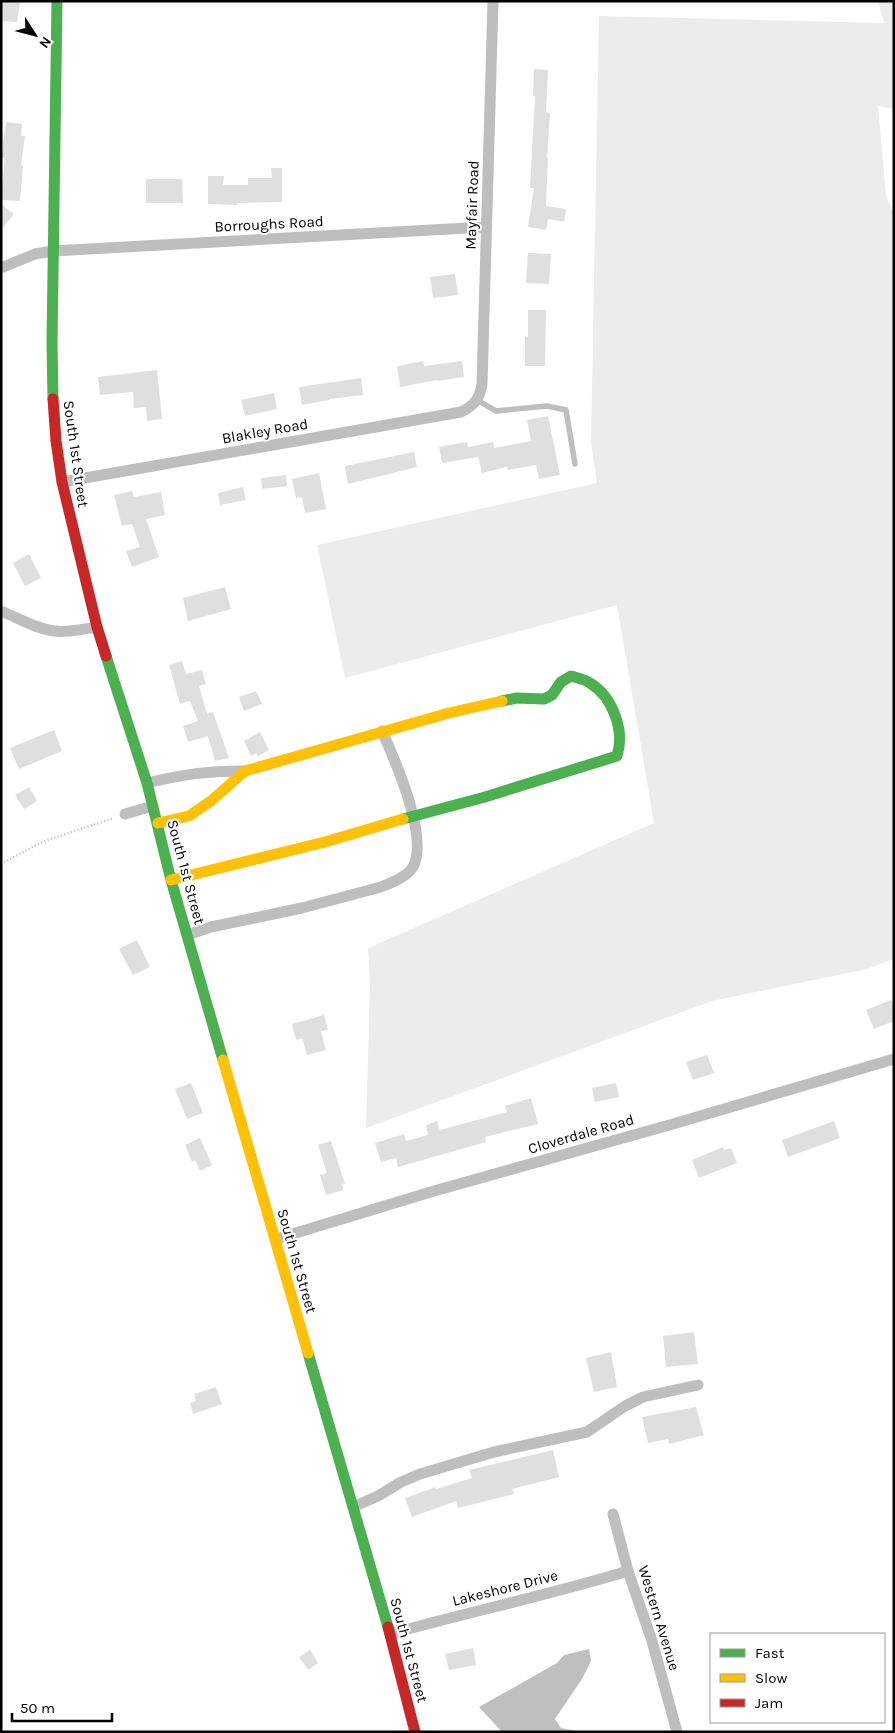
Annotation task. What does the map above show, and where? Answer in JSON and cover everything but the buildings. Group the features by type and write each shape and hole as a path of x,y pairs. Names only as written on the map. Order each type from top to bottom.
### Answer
{"main road":[{"name":"South 1st Street","path":"57,1 53,399 62,482 98,627 158,823 171,880 390,1634 415,1732"},
{"path":"158,823 189,816 211,801 245,771 382,731 494,702 517,698 544,699 552,696 561,682 571,676 593,685 602,693 618,725 621,740 617,756 485,797 325,842 171,880"}],"street":[{"name":"Mayfair Road","path":"474,403 482,384 493,1"},
{"name":"Borroughs Road","path":"1,268 35,254 53,251 486,228"},
{"name":"Blakley Road","path":"62,482 461,412 474,403"},
{"path":"1,611 36,626 54,631 73,631 98,627"},
{"path":"187,935 234,922 302,908 392,882 407,873 412,867 417,853 413,816 403,783 382,731"},
{"path":"146,783 196,772 220,770 245,771"},
{"path":"125,814 153,806"},
{"name":"Cloverdale Road","path":"276,1239 434,1191 673,1124 894,1059"},
{"path":"353,1507 420,1474 494,1452 587,1432 625,1406 644,1397 698,1386"},
{"name":"Western Avenue","path":"613,1514 628,1571 652,1642 677,1732"},
{"name":"Lakeshore Drive","path":"390,1634 445,1618 576,1587 628,1571"}],"lane":[{"path":"474,403 496,411 547,406 566,410 575,464"}],"path":[{"path":"1,864 42,842 125,814"}],"shaded area":[{"path":"878,1 894,1 894,109 878,106 886,196 894,214 894,959 867,969 712,1001 366,1128 370,985 368,948 654,823 617,605 345,678 317,545 597,483 591,441 599,16 884,23"},
{"path":"589,1649 591,1661 582,1679 555,1719 561,1728 574,1732 502,1732 479,1707 557,1663 564,1655"}],"traffic: fast":[{"path":"53,399 52,342 57,1"},
{"path":"106,656 147,783 171,880 223,1060"},
{"path":"403,819 485,797 617,756 619,736 615,715 605,697 590,683 571,676 561,682 552,695 544,699 517,698 502,701"},
{"path":"308,1353 388,1627"}],"traffic: slow":[{"path":"158,823 189,816 211,801 245,771 449,713 502,701"},
{"path":"171,880 325,842 403,819"},
{"path":"223,1060 308,1353"}],"traffic: jam":[{"path":"53,399 56,441 62,482 97,627 106,656"},
{"path":"388,1627 415,1732"}]}
